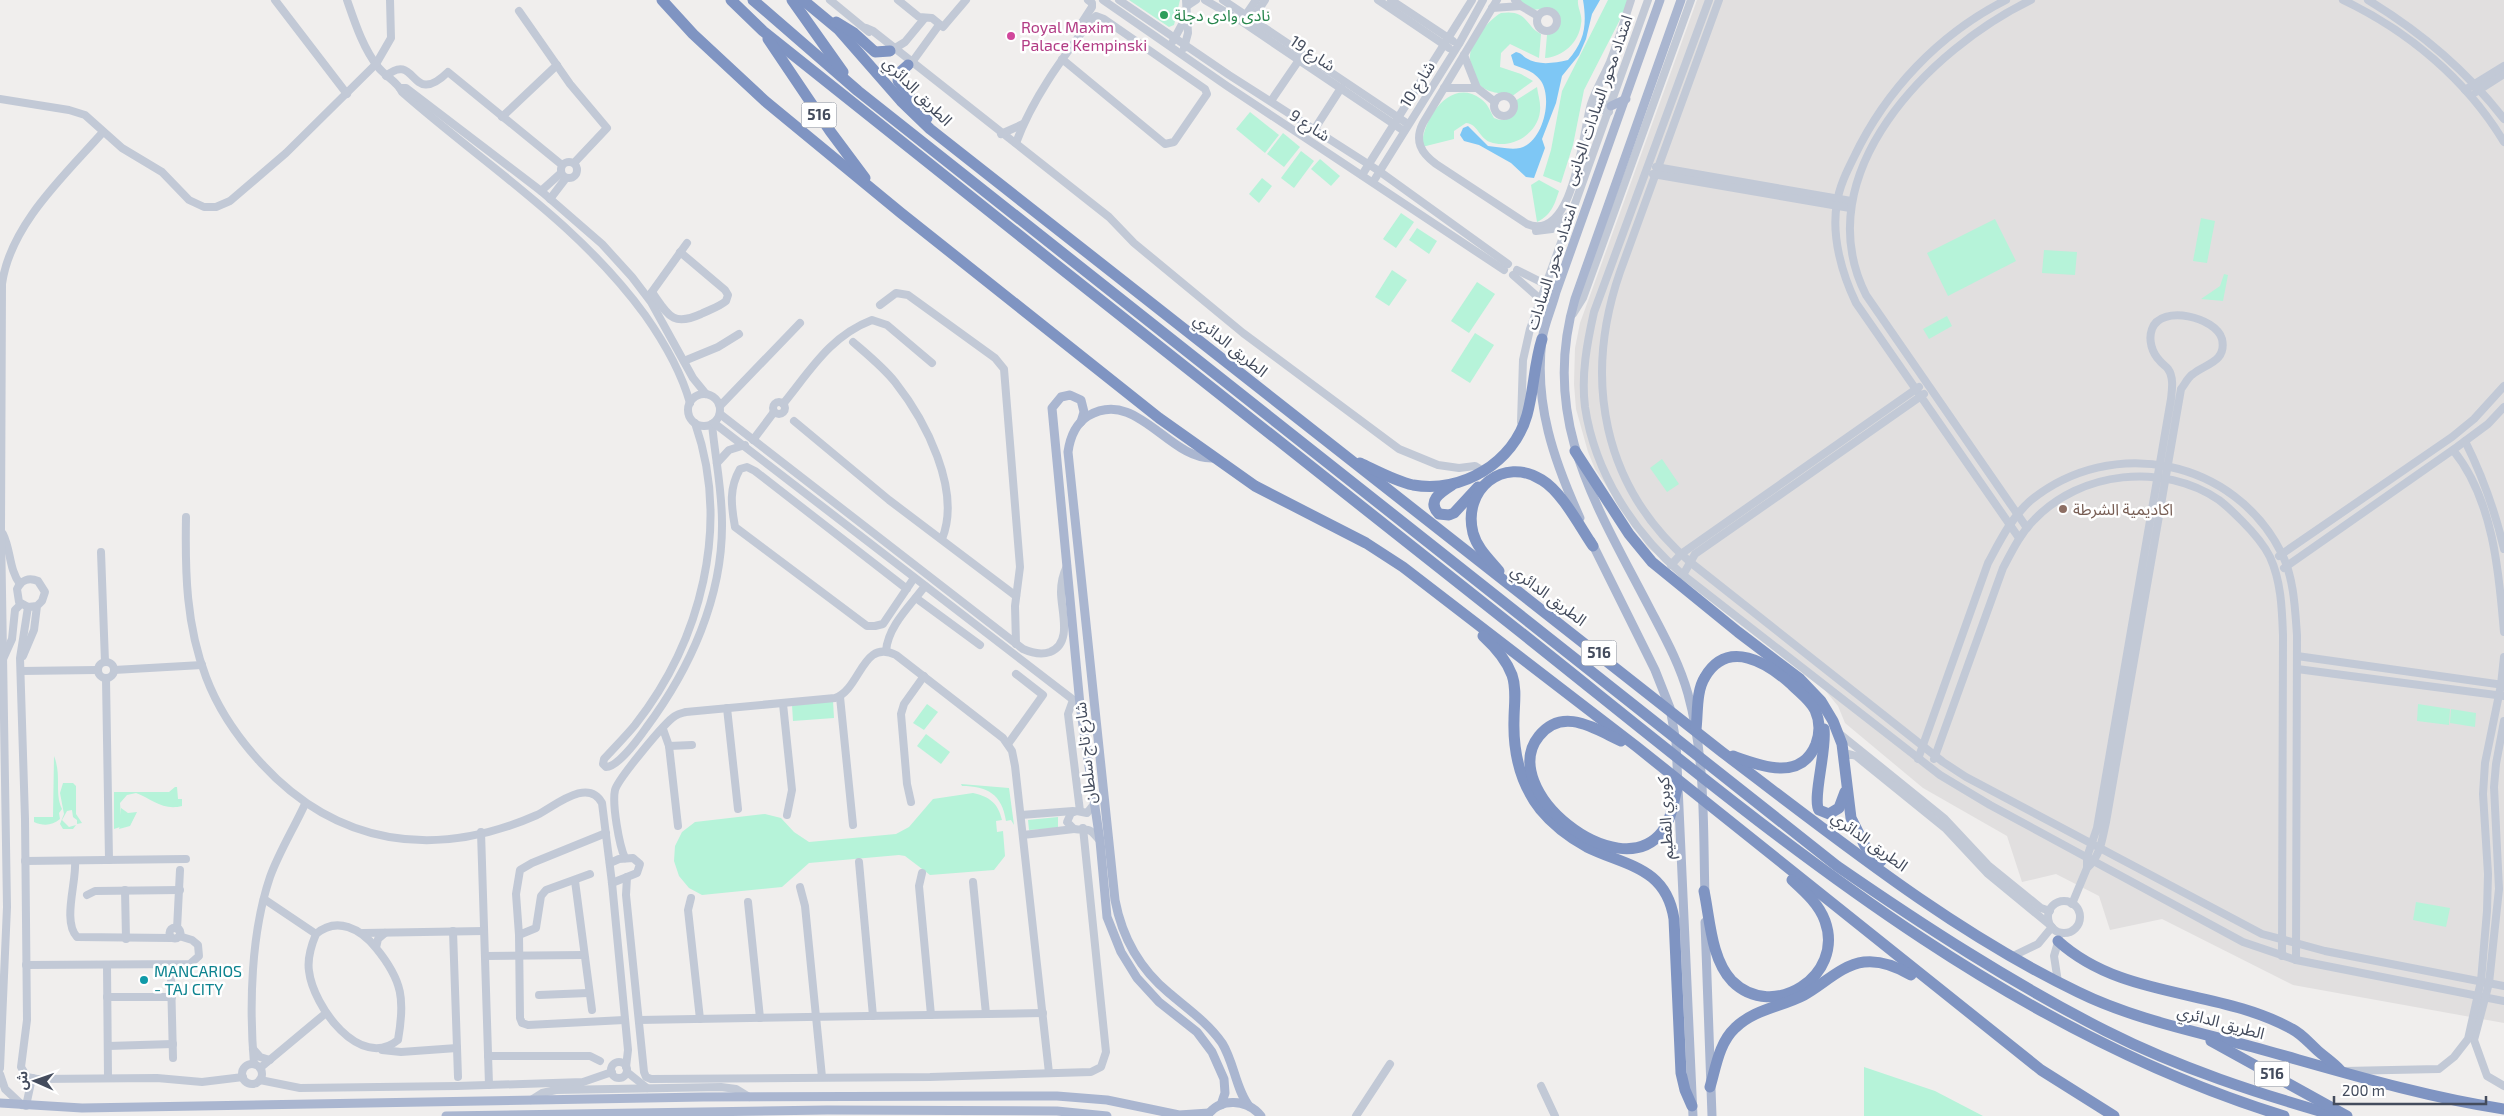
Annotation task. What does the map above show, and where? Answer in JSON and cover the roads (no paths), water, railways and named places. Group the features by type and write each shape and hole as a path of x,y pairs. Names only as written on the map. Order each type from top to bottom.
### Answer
{"highway":[{"name":"516","path":"662,0 693,34 765,101 879,196 1136,400 1255,486 1386,555 1637,747 2041,1070 2114,1116"},
{"name":"516","path":"731,0 763,31 1415,548 1880,912 1987,980 2096,1040 2187,1081 2284,1116"},
{"name":"الطريق الدائري","path":"753,0 858,91 1837,866 1948,941 2107,1032 2220,1079 2337,1116"},
{"name":"516","path":"792,0 823,46 858,91"},
{"name":"الطريق الدائري","path":"804,0 823,15 901,101 930,129 1340,453 1595,650 1722,752 1896,880 1960,924 2058,982 2120,1011 2434,1096 2504,1109"},
{"path":"823,15 850,30 874,52 893,50"},
{"name":"516","path":"763,31 830,132 879,196"},
{"path":"910,64 899,73 898,81 925,115 930,129"},
{"name":"516","path":"1340,453 1408,484 1424,486 1454,484 1483,471 1500,459 1516,440 1527,415 1533,374 1542,340"},
{"name":"516","path":"1575,451 1629,534 1652,562 1800,679 1821,701 1838,731 1844,757 1848,809 1858,836 1896,880"},
{"path":"1454,484 1442,491 1434,500 1433,505 1439,514 1449,516 1454,513 1470,494 1498,476 1518,472 1532,474 1544,480 1554,490 1593,546"},
{"name":"516","path":"1485,483 1477,493 1472,506 1471,521 1474,535 1480,548 1510,586"},
{"name":"516","path":"1448,601 1499,652 1508,666 1514,682 1513,733 1516,757 1523,780 1534,801 1566,834 1589,848 1644,871 1658,882 1668,897 1674,919 1681,1073 1693,1111"},
{"path":"1696,729 1702,684 1710,670 1730,657 1747,657 1767,665 1784,678 1804,696 1823,725 1825,737 1824,760 1816,801 1819,810 1829,814 1836,811 1847,789"},
{"name":"516","path":"1722,752 1771,768 1786,768 1797,765 1811,753 1817,740 1819,729 1815,712"},
{"name":"516","path":"1637,747 1590,725 1573,720 1564,721 1547,728 1540,734 1531,750 1529,768 1531,776 1548,804 1570,826 1584,836 1610,846 1633,849 1655,839 1668,820 1678,785"},
{"name":"516","path":"1704,891 1716,950 1722,966 1732,981 1746,990 1771,996 1790,993 1812,981 1821,969 1827,955 1828,939 1825,921 1810,898 1777,866 1754,840"},
{"path":"2060,937 2080,959 2107,974 2247,1011 2286,1026 2304,1037 2341,1072"},
{"name":"516","path":"1710,1087 1721,1048 1730,1033 1742,1022 1755,1014 1804,995 1855,964 1870,962 1893,965 1954,1002"},
{"name":"516","path":"2197,1032 2347,1116"}],"main road":[{"name":"امتداد محور السادات","path":"1593,546 1562,478 1548,439 1541,390 1542,340 1556,292 1660,0"},
{"name":"امتداد محور السادات","path":"1681,0 1568,320 1563,385 1566,415 1575,451 1589,490 1678,662 1696,729"},
{"path":"1610,109 1626,98"},
{"name":"شارع تاج سلطان","path":"1225,1090 1222,1072 1208,1045 1197,1032 1148,990 1121,952 1109,926 1105,908 1095,803 1076,702 1067,564 1052,408 1064,396 1076,396 1081,400 1084,409 1080,423 1072,436 1068,452 1119,916 1128,941 1146,969 1158,983 1205,1023 1222,1044 1234,1066 1240,1088 1249,1106"},
{"path":"1080,423 1093,414 1109,410 1142,419 1188,452 1200,457 1214,458"},
{"name":"كوبري الفطيم","path":"1593,546 1655,670 1670,708 1676,742 1693,1111"},
{"path":"1696,729 1700,760 1712,1116"},
{"path":"1225,1090 1228,1094 1234,1096 1240,1088"},
{"path":"1221,1104 1225,1090"},
{"path":"0,1103 24,1106 82,1108 749,1097 1057,1096 1107,1100 1192,1116 1208,1114 1221,1104 1235,1102 1249,1106 1261,1116"},
{"path":"446,1116 1057,1111 1107,1116"}],"street":[{"path":"274,0 347,94"},
{"path":"347,0 361,37 376,64 400,88 403,94 559,221 601,261 635,302 660,338 683,380 690,403"},
{"path":"0,99 74,111 88,117 122,148 157,168 196,204 216,208 242,192 286,153 376,64 391,38 390,0"},
{"path":"830,0 1001,134 1243,333 1399,449 1438,464 1459,468 1475,466 1483,471"},
{"path":"898,0 924,19 932,18 939,25 945,26 966,0"},
{"path":"1081,24 1092,7 1092,3 1088,0"},
{"name":"شارع 9","path":"1103,0 1227,86 1411,208 1506,267 1369,164 1233,78 1186,44 1119,0"},
{"path":"1181,54 1186,44 1186,3 1196,0"},
{"name":"شارع 19","path":"1205,0 1246,21 1396,121"},
{"name":"شارع 19","path":"1223,0 1246,21 1299,60 1406,127"},
{"path":"1246,21 1256,0"},
{"path":"1246,21 1265,0"},
{"path":"1378,0 1457,48"},
{"path":"1391,0 1447,42"},
{"name":"شارع 10","path":"1362,175 1472,0"},
{"name":"شارع 10","path":"1373,182 1457,48 1483,0"},
{"path":"1497,0 1420,128 1418,138 1422,150 1436,164 1534,227 1538,232 1548,231 1573,212"},
{"path":"1515,0 1538,16"},
{"path":"1534,227 1552,223 1562,208 1583,150 1592,103 1615,49 1631,0"},
{"name":"امتداد محور السادات الجانبى","path":"1516,440 1522,413 1523,360 1540,298 1573,212 1648,0"},
{"path":"1568,320 1583,298 1691,0"},
{"path":"1709,0 1594,312 1586,347 1585,406 1604,472 1649,544 1683,575 1930,768 1990,805 2243,942 2296,960 2504,1001"},
{"path":"1719,0 1609,305 1603,333 1601,384 1610,436 1621,469 1648,516 1690,562 1935,756 1966,777 2262,934 2296,944 2504,986"},
{"path":"2027,528 1927,387 1875,310 1862,287 1852,253 1851,205 1860,174 1875,142 1910,93 1935,66 1969,36 2007,12 2031,0"},
{"path":"2343,0 2374,15 2435,60 2495,126 2504,142"},
{"path":"2368,0 2419,32 2477,87 2504,119"},
{"path":"2007,12 2000,1 1956,31 1934,49 1904,80 1867,132 1852,161 1837,202 1840,256 1850,291 1869,324 2019,538"},
{"path":"1492,8 1521,6"},
{"path":"519,11 574,90 607,128 574,163"},
{"path":"1016,143 1023,124 1033,110 1042,86 1093,17 1099,16 1206,89 1207,94 1174,142 1165,144 1062,60"},
{"path":"1170,46 1186,17"},
{"path":"893,50 905,42 924,19"},
{"path":"1150,32 1155,24"},
{"path":"910,64 939,25"},
{"path":"1464,54 1477,88 1495,102"},
{"path":"1271,101 1299,60"},
{"path":"502,117 557,65"},
{"path":"2477,87 2504,66"},
{"path":"386,76 395,68 400,68 422,84 429,86 436,83 448,72 562,164 563,176 550,199"},
{"path":"2467,93 2504,74"},
{"path":"1227,86 1233,78"},
{"path":"400,88 406,88 541,191 608,249 668,314 681,321 690,319 726,301 728,295 726,290 680,252"},
{"path":"1314,130 1341,88"},
{"path":"1444,88 1477,88"},
{"path":"1592,103 1610,109"},
{"path":"1001,134 1023,124"},
{"path":"0,1068 7,907 1,531 1,307 6,264 15,241 27,220 103,132"},
{"path":"1001,134 1016,143 1108,218 1115,226"},
{"path":"562,164 566,162 574,163"},
{"path":"541,191 563,176 572,178 577,173 574,163"},
{"path":"1649,164 1658,171"},
{"path":"1646,174 1658,171 1851,205"},
{"path":"1411,208 1417,199"},
{"path":"650,295 687,243"},
{"path":"1540,298 1515,273 1545,284"},
{"path":"880,305 896,293 908,295 995,358 1004,369 1020,567 1016,596 1016,644"},
{"path":"650,295 693,378 706,394 715,398 720,410 753,440 1016,644 1029,652 1041,653 1051,651 1061,643 1064,630 1061,588 1067,564"},
{"path":"2072,904 2091,859 2100,848 2163,466 2173,385 2169,369 2153,352 2150,340 2153,327 2160,320 2178,315 2199,319 2215,328 2220,334 2222,350 2215,362 2194,373 2182,389 2163,466"},
{"path":"753,440 774,412 783,413 783,404 835,341 847,332 870,321 878,321 887,325 932,363"},
{"path":"706,394 696,395 690,403 688,412 695,423 706,462 710,503 708,557 699,598 685,640 673,666 635,725 604,759 603,764 606,767 612,766 623,756 659,711 683,672 701,630 715,586 722,541 722,506 713,423 720,410 800,323"},
{"path":"684,361 707,352 739,334"},
{"path":"853,342 885,371 902,391 931,443 942,474 948,507 942,539"},
{"path":"2271,562 2452,437 2474,419 2504,386"},
{"path":"1683,575 1695,554 1927,387"},
{"path":"1671,564 1681,554 1917,394"},
{"path":"2276,574 2465,442 2488,424 2504,407"},
{"path":"794,421 889,500 1016,596"},
{"path":"695,423 703,426 713,423"},
{"path":"713,423 745,445 1076,702 1068,712 1076,811"},
{"path":"2465,442 2482,473 2494,509 2504,549"},
{"path":"717,463 729,450 745,445"},
{"path":"2453,450 2466,465 2484,511 2501,569 2504,632"},
{"path":"1918,759 1988,564 2017,514 2031,501 2059,482 2087,470 2118,463 2163,466 2189,472 2209,480 2240,501 2268,531 2282,555 2294,592 2297,656 2296,960"},
{"path":"907,589 755,471 747,467 740,469 734,479 731,498 735,527 867,626 883,624 907,589 914,578"},
{"path":"1930,768 2003,568 2019,538 2034,519 2065,496 2085,485 2115,478 2161,479 2196,488 2220,500 2252,531 2271,562 2280,586 2284,635 2282,956"},
{"path":"2091,859 2092,844 2103,795 2161,479"},
{"path":"21,669 34,630 38,606 45,595 40,583 31,579 20,584 16,592 25,606 26,630 21,649 21,669 25,861 27,1020 20,1062 23,1072 32,1078 108,1078 202,1082 243,1077 253,1083 260,1080 300,1088 583,1082 613,1074 622,1077 627,1069 626,1045 612,880 601,801 595,795 580,792 522,821 481,832 432,839 397,838 356,829 328,818 305,804 270,773 240,738 216,699 202,665 188,600 186,517"},
{"path":"1,531 9,548 14,575 20,584"},
{"path":"101,552 106,662"},
{"path":"886,651 887,640 891,630 925,586"},
{"path":"916,598 980,645"},
{"path":"3,659 12,639 15,610 25,606 38,606"},
{"path":"622,858 615,792 630,768 663,729 680,713 840,697 851,687 867,659 876,653 886,651 896,655 1008,744 1014,758 1049,1073"},
{"path":"2297,656 2503,685"},
{"path":"2485,982 2488,883 2484,811 2485,763 2503,685 2504,657"},
{"path":"106,662 111,664 114,670 112,676 106,679"},
{"path":"97,670 100,665 106,662"},
{"path":"114,670 202,665"},
{"path":"21,669 97,670"},
{"path":"2297,669 2501,696"},
{"path":"97,670 100,676 106,679"},
{"path":"1008,744 1043,695 1016,674"},
{"path":"911,802 907,784 901,714 904,704 924,676"},
{"path":"106,679 109,860"},
{"path":"840,697 853,824"},
{"path":"783,704 792,790 787,815"},
{"path":"728,708 738,809"},
{"path":"2341,1072 2356,1069 2434,1070 2444,1067 2468,1038 2485,982 2499,889 2494,787 2496,759 2504,721"},
{"path":"663,729 669,748 678,826"},
{"path":"1838,731 1873,766 1946,829 1988,874 2051,926 2060,937"},
{"path":"669,748 692,746"},
{"path":"1844,757 1854,755 1873,766 1944,818 2000,876 2041,908 2050,911"},
{"path":"2283,770 2296,770"},
{"path":"1021,815 1076,811 1087,813 1095,803"},
{"path":"260,1080 262,1076 257,1066 253,1049 253,974 264,899 275,866 305,804"},
{"path":"1074,829 1067,822 1069,814 1076,811"},
{"path":"625,877 646,1077 651,1079 822,1077 1049,1073 1097,1070 1103,1063 1106,1052 1083,828"},
{"path":"1024,835 1083,828 1091,830 1100,841"},
{"path":"481,832 489,1085"},
{"path":"606,833 532,863 520,870 516,894 520,1018 524,1024 624,1020"},
{"path":"609,860 635,858 640,864 637,873 612,880"},
{"path":"25,861 186,859"},
{"path":"26,965 190,964 199,956 198,945 192,940 176,934 126,939 81,939 74,934 71,904 76,875 75,861"},
{"path":"859,862 873,1016"},
{"path":"176,934 180,870"},
{"path":"922,873 919,886 931,1015"},
{"path":"518,935 536,928 541,896 546,890 590,874"},
{"path":"575,881 588,993 592,1010"},
{"path":"973,882 986,1014"},
{"path":"800,887 805,906 822,1077"},
{"path":"88,895 95,890 180,890"},
{"path":"125,890 126,939"},
{"path":"691,898 688,910 700,1019"},
{"path":"264,899 316,934"},
{"path":"748,902 760,1018"},
{"path":"2050,911 2062,902 2072,904 2077,908 2079,922 2076,928 2060,937 2054,961 2058,982"},
{"path":"2013,956 2038,944 2051,926 2050,911"},
{"path":"457,1048 393,1052 369,1047 350,1037 326,1013 309,973 310,953 316,934 322,928 338,924 363,933 484,931"},
{"path":"452,931 458,1077"},
{"path":"363,933 391,969 400,993 403,1014 398,1040 402,1048 408,1052"},
{"path":"376,948 378,939 385,933"},
{"path":"485,956 583,955"},
{"path":"107,966 108,1078"},
{"path":"171,978 173,1058"},
{"path":"539,995 588,993"},
{"path":"2481,996 2474,1040 2487,1076 2504,1086"},
{"path":"108,997 172,997"},
{"path":"243,1077 246,1066 257,1066 270,1060 326,1013"},
{"path":"639,1020 1043,1013"},
{"path":"377,1049 392,1045 398,1040"},
{"path":"108,1046 173,1044"},
{"path":"612,1089 612,1066 626,1045"},
{"path":"253,1049 260,1058 270,1060"},
{"path":"488,1056 590,1056 600,1061"},
{"path":"616,1062 623,1063 647,1088"},
{"path":"1356,1116 1390,1064"},
{"path":"0,1074 1,1086 24,1106 32,1078"},
{"path":"1541,1086 1555,1116"},
{"path":"529,1100 542,1093 556,1090 647,1088 729,1088 749,1097"},
{"path":"964,1116 973,1112"}],"water":[{"path":"1583,0 1600,0 1592,14 1586,39 1579,55 1562,76 1556,103 1542,139 1545,148 1534,178 1526,177 1511,163 1479,145 1464,141 1460,135 1463,128 1468,126 1488,146 1513,149 1528,144 1535,138 1544,119 1546,109 1544,89 1541,81 1535,75 1514,65 1511,55 1518,52 1531,61 1541,63 1568,60 1578,46 1583,32 1585,17"}],"place":[{"name":"نادى وادى دجلة","path":"1164,15"},
{"name":"Royal Maxim Palace Kempinski","path":"1011,36"},
{"name":"اكاديمية الشرطة","path":"2063,509"},
{"name":"MANCARIOS - TAJ CITY","path":"144,980"}]}
